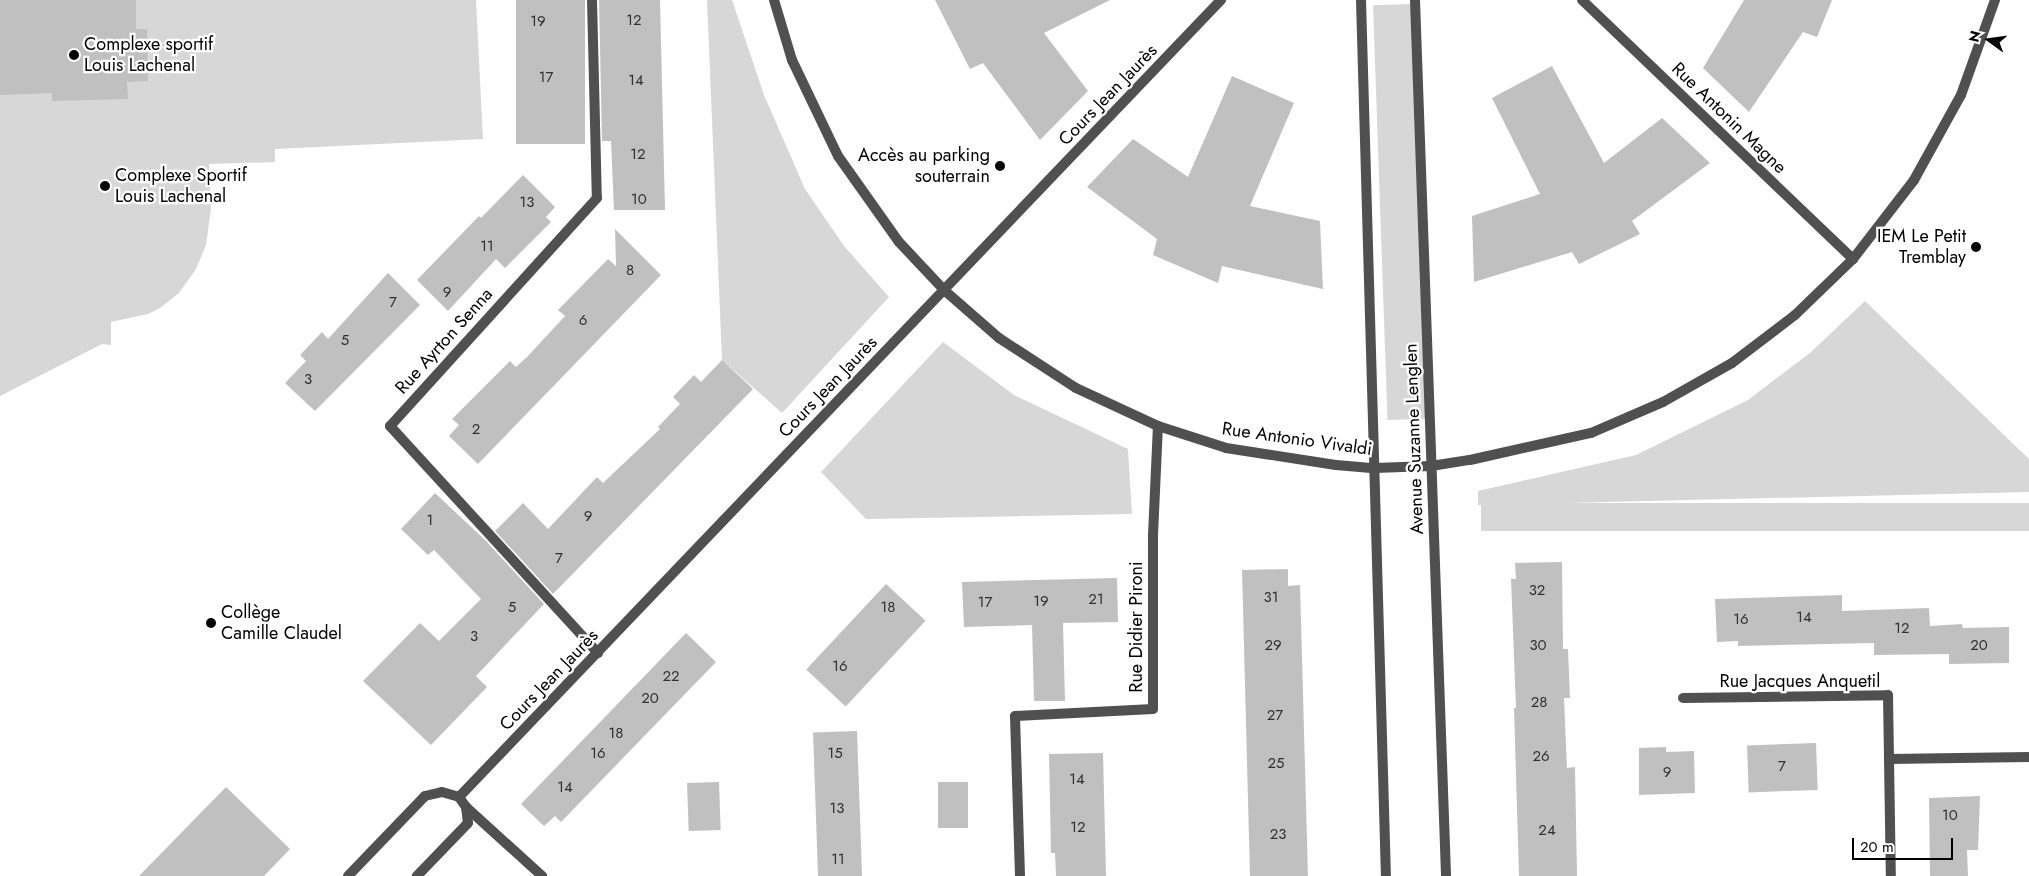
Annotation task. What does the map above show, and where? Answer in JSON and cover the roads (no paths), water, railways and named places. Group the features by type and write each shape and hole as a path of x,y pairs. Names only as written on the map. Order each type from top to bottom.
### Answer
{"street":[{"name":"Rue Ayrton Senna","path":"592,0 597,198 390,426 598,653"},
{"name":"Rue Antonio Vivaldi","path":"774,0 792,60 838,156 899,242 944,290 999,338 1076,388 1158,426 1226,448 1374,468 1431,466 1470,460 1591,433 1663,402 1732,363 1788,321 1853,259 1914,180 1961,96 1995,0"},
{"name":"Cours Jean Jaurès","path":"459,797 1221,0"},
{"path":"1361,0 1386,876"},
{"name":"Avenue Suzanne Lenglen","path":"1415,0 1446,876"},
{"name":"Rue Antonin Magne","path":"1582,0 1853,259"},
{"name":"Rue Didier Pironi","path":"1020,876 1015,716 1153,710 1153,535 1158,426"},
{"name":"Rue Jacques Anquetil","path":"1683,698 1888,695 1891,876"},
{"path":"1889,759 2029,757"},
{"path":"348,876 425,796 442,792 459,797 466,807 542,876"},
{"path":"417,876 468,822 466,807"}],"place":[{"name":"Complexe sportif Louis Lachenal","path":"74,55"},
{"name":"Accès au parking souterrain","path":"1000,166"},
{"name":"Complexe Sportif Louis Lachenal","path":"105,186"},
{"name":"IEM Le Petit Tremblay","path":"1976,247"},
{"name":"Collège Camille Claudel","path":"211,623"}]}
